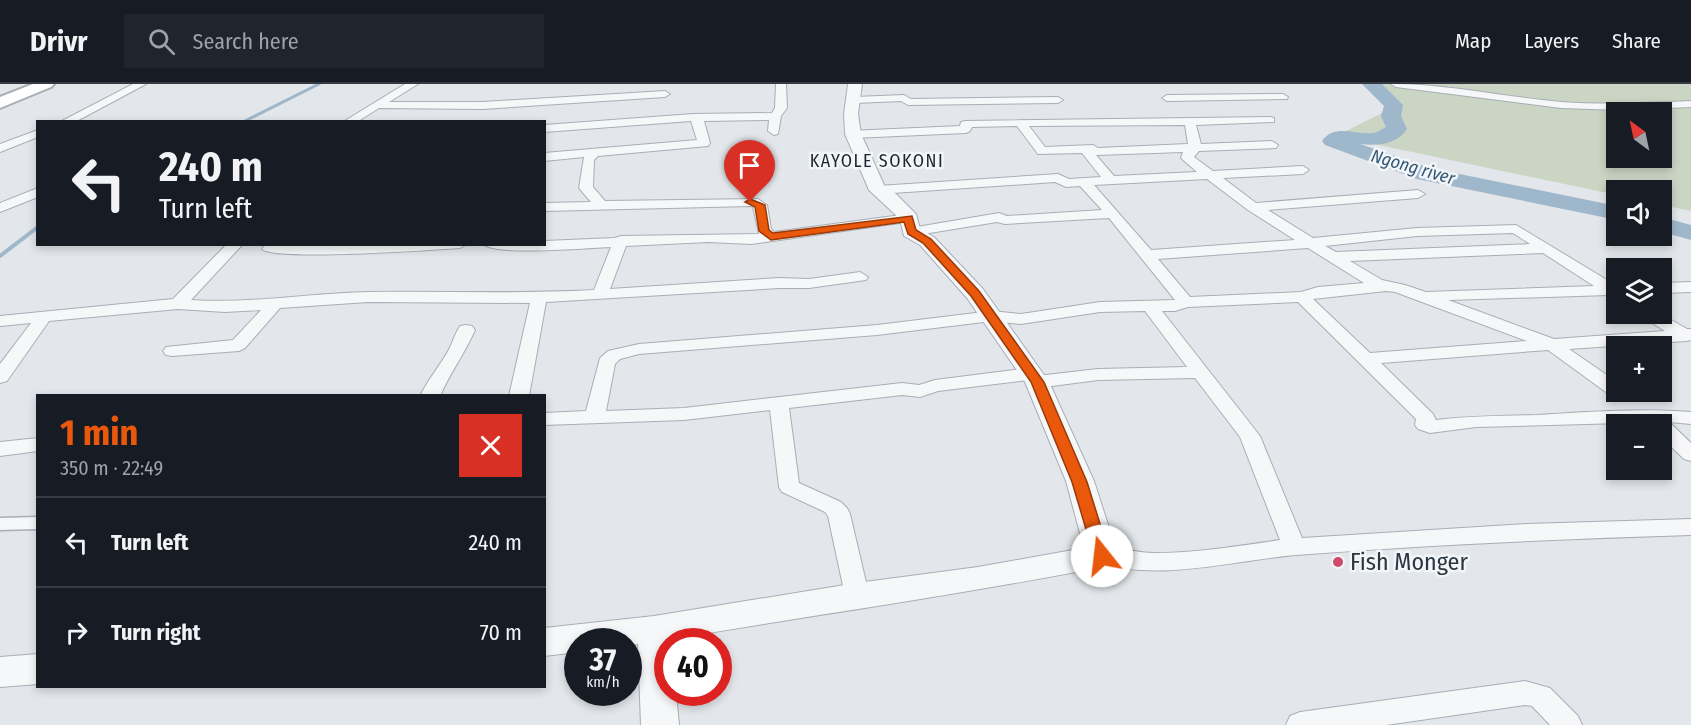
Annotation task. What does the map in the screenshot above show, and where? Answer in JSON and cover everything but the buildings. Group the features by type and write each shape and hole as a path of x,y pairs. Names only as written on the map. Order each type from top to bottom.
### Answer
{"main road":[{"path":"0,103 46,84"}],"street":[{"path":"69,120 141,84"},
{"path":"351,120 413,84"},
{"path":"774,131 775,116 781,108 781,84"},
{"path":"900,84 904,98 908,102 1058,100"},
{"path":"1047,84 1073,124 1094,150"},
{"path":"1223,84 1231,97"},
{"path":"1396,84 1561,105 1622,107 1691,105"},
{"path":"376,105 423,109 587,91 664,102 698,119 704,143 546,157"},
{"path":"904,98 855,92 851,114 853,134 878,190 890,198 910,225 927,241 992,316 1033,378 1080,482 1102,556"},
{"path":"1204,97 1208,120"},
{"path":"1167,98 1283,97"},
{"path":"546,129 600,125 664,102"},
{"path":"695,118 775,116"},
{"path":"1190,120 1192,138 1196,148"},
{"path":"853,134 966,129 965,124 1020,122 1073,124 1270,120"},
{"path":"1020,122 1042,151 1272,145"},
{"path":"600,125 594,154 588,160 586,188 595,196 600,206"},
{"path":"0,148 36,134"},
{"path":"1196,148 1188,154 1187,158 1253,207 1382,287"},
{"path":"1094,150 1087,153 1111,181"},
{"path":"878,190 1058,178 1066,183 1303,170"},
{"path":"1083,182 1113,214 1185,302"},
{"path":"1,209 18,198 36,192"},
{"path":"1253,207 1418,194"},
{"path":"546,207 753,202 760,205 764,231 771,237"},
{"path":"546,245 621,240 714,238 751,240 999,217 1005,220 1113,214"},
{"path":"1145,255 1311,243 1417,232 1516,229 1606,285"},
{"path":"600,294 621,240"},
{"path":"178,304 234,246"},
{"path":"272,246 270,249 318,250 413,246"},
{"path":"1333,257 1546,248"},
{"path":"0,321 178,304 225,307 368,297 539,298 770,284 797,286 822,280 860,277"},
{"path":"595,416 606,362 614,355 639,349 877,330 992,316 1021,319 1100,307 1175,306 1185,302 1302,297 1318,292 1382,287 1383,285 1422,297 1551,345 1606,383"},
{"path":"1672,288 1691,287"},
{"path":"1422,297 1606,291"},
{"path":"1302,297 1426,418 1425,425 1430,427 1476,421 1606,422"},
{"path":"519,394 539,298"},
{"path":"172,351 227,350 239,344 275,303"},
{"path":"1150,307 1250,436 1294,547"},
{"path":"0,377 44,317"},
{"path":"1668,324 1689,336"},
{"path":"431,394 466,330"},
{"path":"1366,359 1689,336"},
{"path":"546,419 684,414 902,389 920,391 935,386 1033,378 1116,373 1200,372"},
{"path":"1631,402 1647,414"},
{"path":"779,403 790,486 832,507 839,514 857,595"},
{"path":"1672,420 1691,418"},
{"path":"1672,436 1691,454"},
{"path":"0,449 36,444"},
{"path":"0,524 36,523"},
{"path":"660,628 857,595 978,579 1102,556 1152,562 1203,560 1294,547 1527,532 1691,527"},
{"path":"546,642 654,629"},
{"path":"0,672 36,669"},
{"path":"1300,725 1406,718 1525,693 1540,696 1568,725"},
{"path":"659,706 660,725"}],"green space":[{"path":"1372,84 1691,84 1691,211 1672,207 1672,180 1606,180 1606,193 1336,136 1390,109"}],"waterway":[{"path":"247,120 319,84"},
{"name":"Ngong river","path":"1371,84 1394,105 1391,116 1397,129 1377,140 1347,136 1332,141 1425,174 1606,211"},
{"name":"Ngong river","path":"1672,227 1691,233"},
{"path":"0,256 36,229"}],"place":[{"name":"Fish Monger","path":"1338,562"}],"district":[{"name":"KAYOLE SOKONI","path":"877,161"}],"route":[{"path":"750,202 760,205 764,231 771,237 909,218 911,232 927,241 975,294 1029,374 1037,382 1064,440 1080,482 1102,556"}]}
